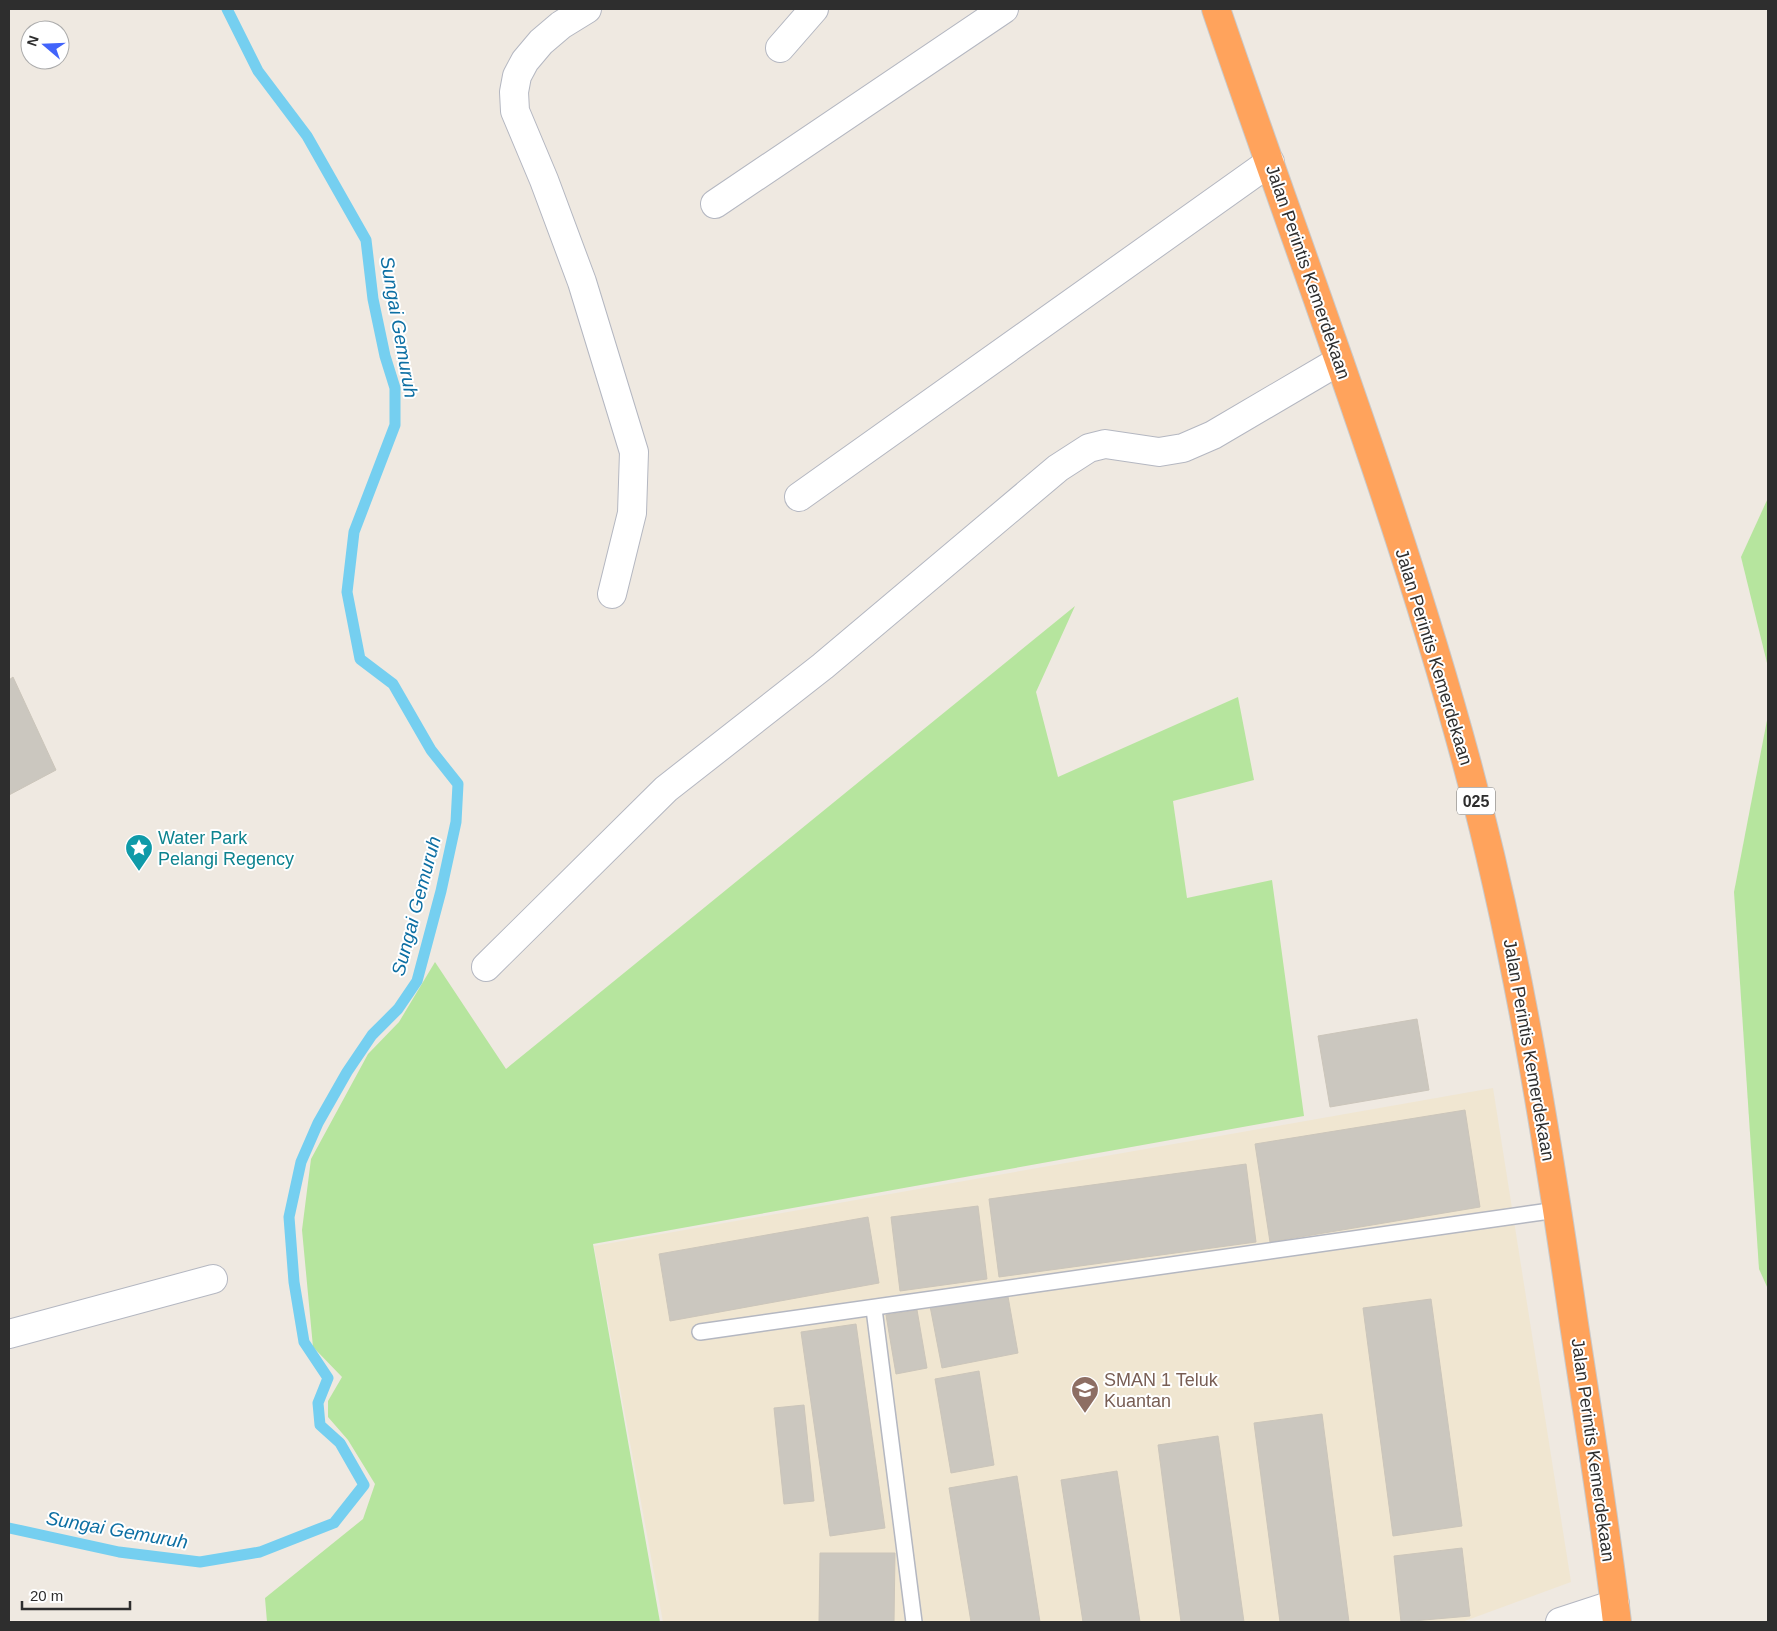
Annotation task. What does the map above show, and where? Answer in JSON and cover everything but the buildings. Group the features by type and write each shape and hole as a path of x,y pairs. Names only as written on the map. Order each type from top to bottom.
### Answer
{"highway":[{"name":"Jalan Perintis Kemerdekaan","path":"1219,10 1412,578 1467,763 1510,938 1557,1210 1616,1613"}],"street":[{"path":"587,9 561,25 541,42 525,60 517,76 514,92 515,111 544,180 582,282 634,452 632,513 612,594"},
{"path":"780,48 814,9"},
{"path":"715,204 1004,9"},
{"path":"799,497 1270,162"},
{"path":"486,967 666,789 823,666 1058,468 1089,448 1106,444 1159,452 1183,448 1213,434 1339,361"},
{"path":"9,1334 213,1279"},
{"path":"1560,1622 1616,1613"}],"lane":[{"path":"700,1332 874,1309 1557,1210"},
{"path":"874,1309 914,1622"}],"shaded area":[{"name":"SMAN 1 Teluk Kuantan","path":"1493,1088 1571,1582 1462,1622 663,1622 594,1246"}],"green space":[{"path":"1768,498 1768,667 1741,557"},
{"path":"1075,606 1036,692 1058,777 1238,697 1254,780 1173,801 1187,898 1272,880 1304,1116 593,1244 660,1622 267,1622 265,1598 363,1519 375,1484 348,1440 328,1417 328,1401 342,1377 313,1347 302,1230 311,1159 368,1054 399,1022 435,962 506,1069"},
{"path":"1768,715 1768,1289 1759,1269 1734,892"}],"waterway":[{"name":"Sungai Gemuruh","path":"9,1528 119,1552 200,1562 260,1552 334,1523 364,1485 340,1443 320,1425 318,1403 328,1378 304,1342 294,1282 289,1217 301,1162 318,1123 347,1072 372,1035 398,1009 417,981 441,891 456,822 458,784 431,750 393,684 360,659 347,592 354,532 395,425 395,388 385,356 373,299 366,240 307,136 258,71 227,9"}],"place":[{"name":"Water Park Pelangi Regency","path":"139,872"},
{"name":"SMAN 1 Teluk Kuantan","path":"1085,1414"}]}
